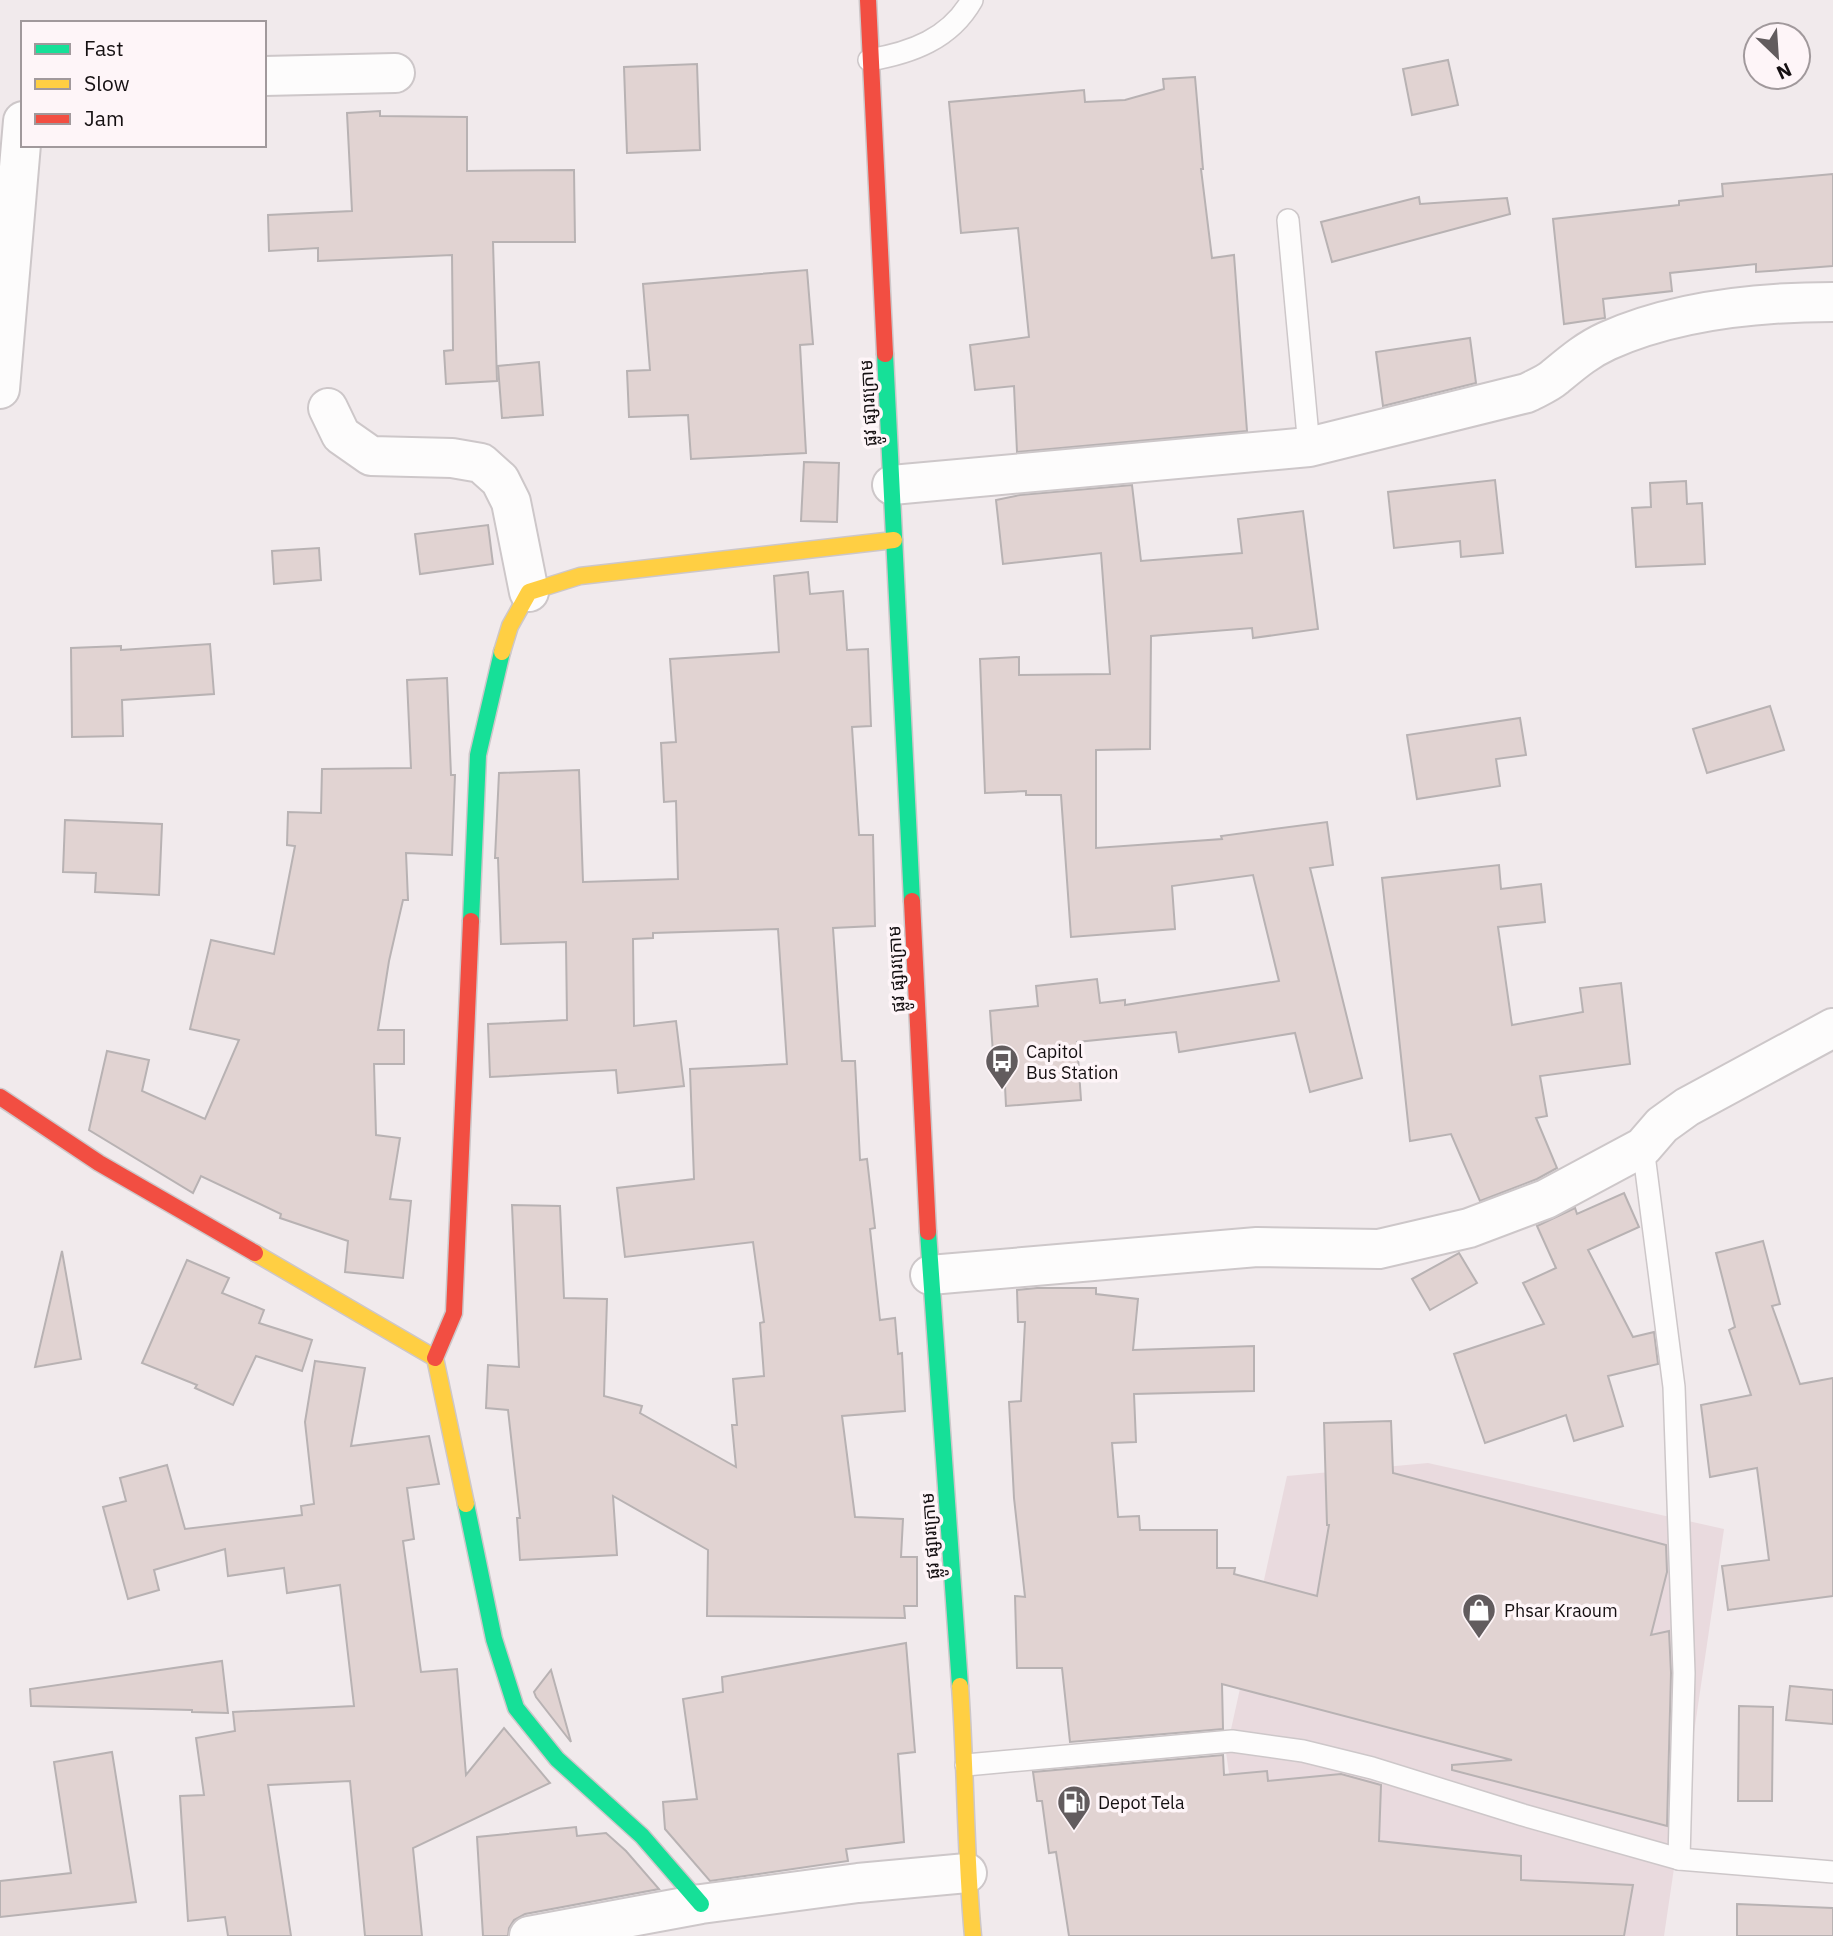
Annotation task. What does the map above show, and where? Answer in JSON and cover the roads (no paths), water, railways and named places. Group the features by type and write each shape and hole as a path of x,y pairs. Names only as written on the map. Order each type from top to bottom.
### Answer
{"street":[{"name":"ផ្លូវ ផ្សារក្រោម","path":"868,0 930,1275 966,1765 967,1873 973,1936"},
{"path":"266,76 395,74"},
{"path":"0,389 21,144"},
{"path":"891,485 1309,447 1527,393 1553,379 1574,360 1606,341 1665,320 1746,307 1833,302"},
{"path":"328,408 341,435 371,456 452,458 481,463 500,480 511,502 529,592 510,626 498,663 478,755 454,1313 435,1357 494,1639 516,1708 557,1759 642,1836 701,1904"},
{"path":"529,592 580,576 894,540"},
{"path":"930,1275 1257,1247 1379,1249 1469,1228 1546,1199 1643,1147 1662,1125 1687,1107 1833,1028"},
{"path":"0,1097 99,1163 435,1357"},
{"path":"529,1936 701,1904 858,1882 967,1873"}],"lane":[{"path":"869,60 900,55 937,37 952,26 972,0"},
{"path":"1288,220 1309,447"},
{"path":"1643,1147 1674,1387 1684,1673 1679,1859"},
{"path":"966,1765 1232,1741 1303,1751 1372,1768 1523,1815 1679,1859 1833,1872"}],"place":[{"name":"Capitol Bus Station","path":"1002,1091"},
{"name":"Phsar Kraoum","path":"1479,1640"},
{"name":"Depot Tela","path":"1074,1832"}]}
